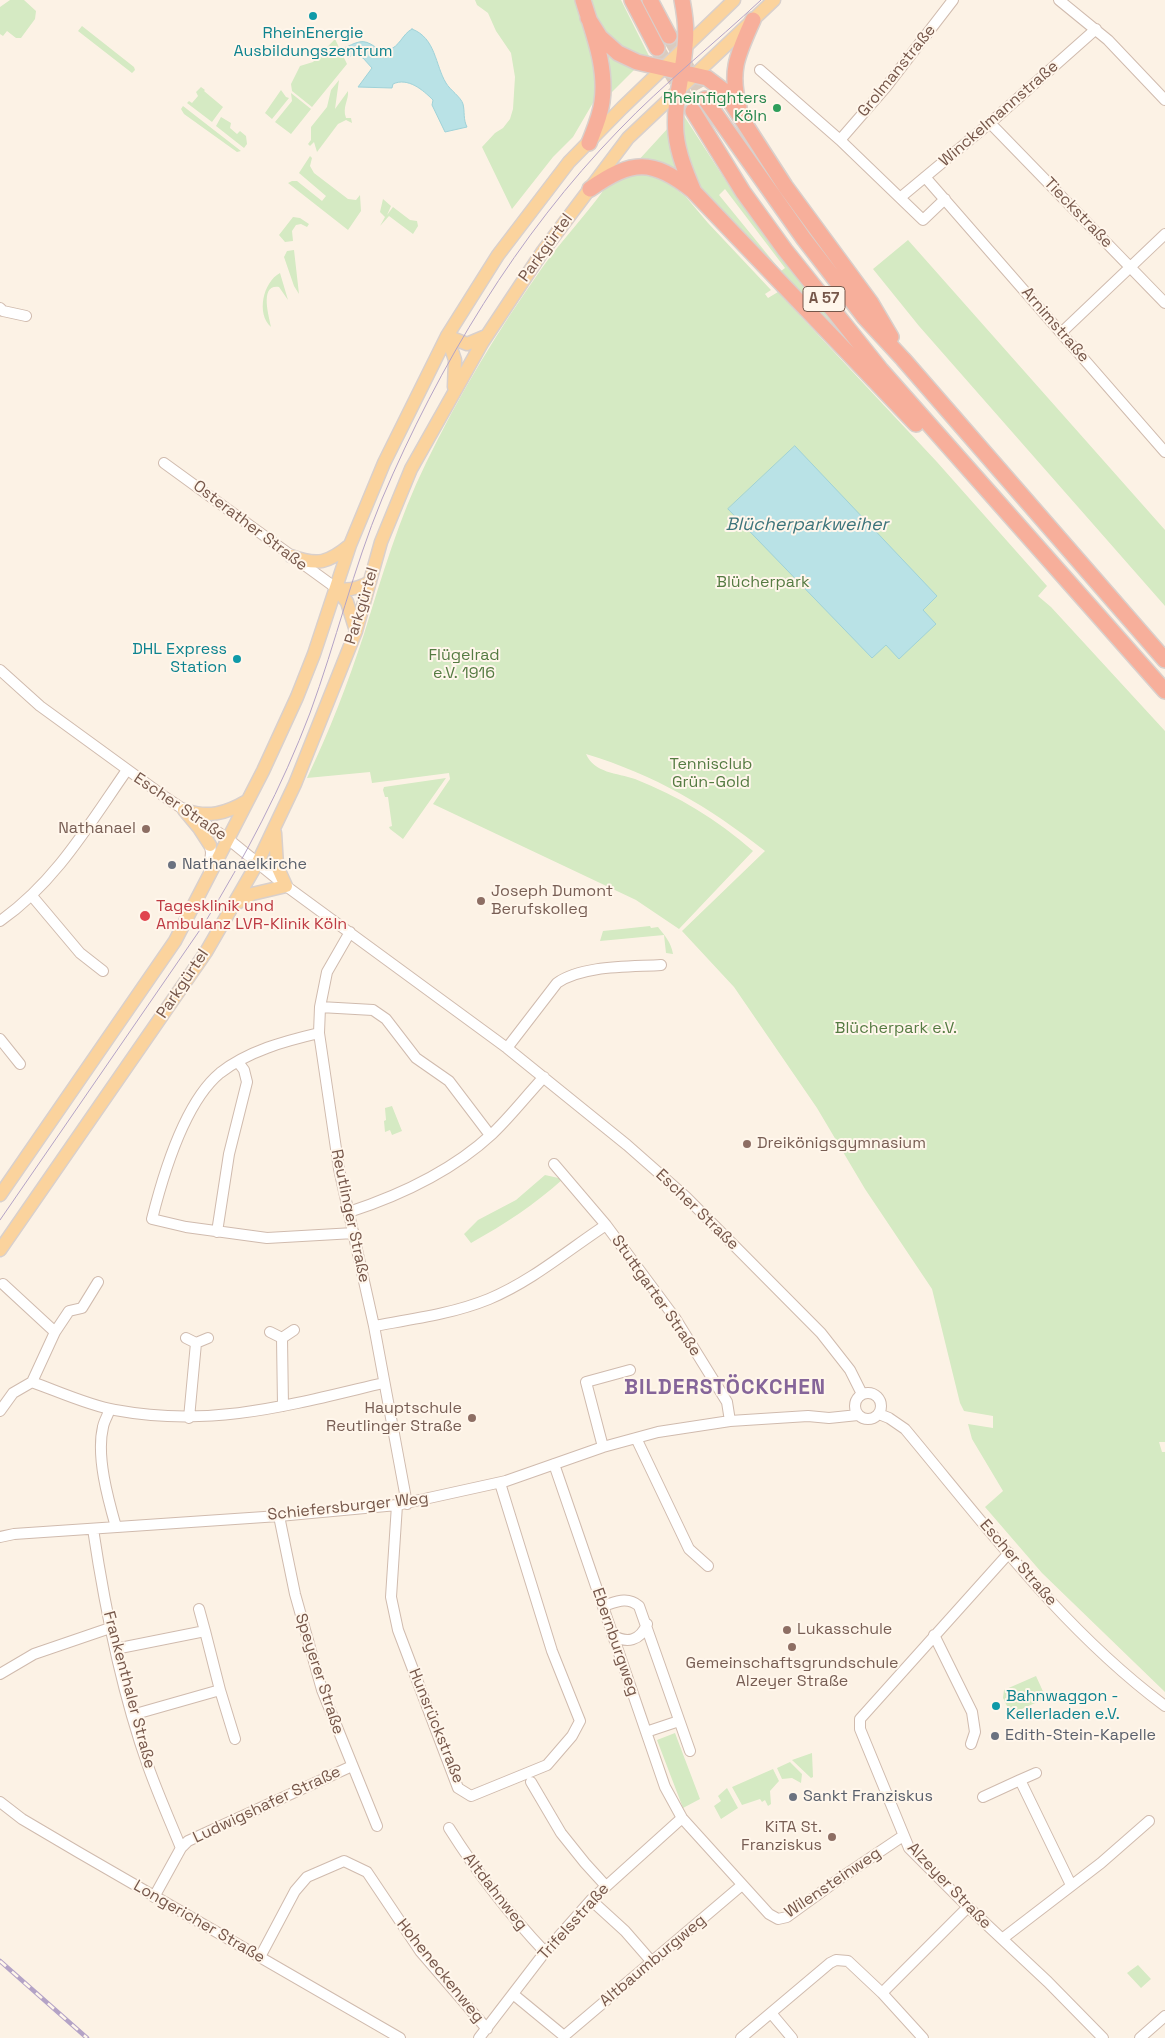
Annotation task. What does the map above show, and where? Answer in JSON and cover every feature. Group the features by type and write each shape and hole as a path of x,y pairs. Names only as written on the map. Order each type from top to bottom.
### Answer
{"highway":[{"path":"583,0 604,74 602,103 589,143"},
{"path":"632,0 657,48"},
{"path":"650,0 669,36"},
{"path":"682,0 685,12 685,47 689,73 677,91 676,134 682,160 694,192"},
{"path":"588,18 600,37 618,53 637,62 707,78 723,90 785,186 871,304 903,359"},
{"path":"749,132 739,108 734,80 737,56 753,20"},
{"name":"A 57","path":"705,99 804,238 865,318 903,359 1165,660"},
{"name":"A 57","path":"693,111 743,192 785,250 881,370 1165,691"},
{"path":"590,189 616,172 643,166 668,173 694,192 952,462 972,475"}],"main road":[{"name":"Parkgürtel","path":"0,1195 175,941 263,771 297,697 314,654 350,545 384,463 447,336 498,255 569,162 734,0"},
{"path":"689,73 774,0"},
{"name":"Parkgürtel","path":"0,1250 206,952 258,862 295,784 356,631 381,542 411,469 486,336 538,258 628,138 677,91"},
{"path":"447,336 467,344 486,336"},
{"path":"447,336 455,360 454,392"},
{"path":"291,556 316,563 336,557 350,545"},
{"path":"336,588 351,590 370,582"},
{"path":"336,588 347,602 356,631"},
{"path":"184,810 205,816 214,815 226,813 246,802"},
{"path":"184,810 210,845"},
{"path":"235,904 252,894 286,886 277,866 274,831"}],"street":[{"name":"Grolmanstraße","path":"840,140 891,80 953,0"},
{"path":"1058,0 1108,40 1165,100"},
{"name":"Winckelmannstraße","path":"901,197 990,123 1096,29"},
{"path":"760,70 840,140 923,220 945,199"},
{"name":"Tieckstraße","path":"990,123 1165,303"},
{"name":"Arnimstraße","path":"925,177 1165,452"},
{"path":"1062,332 1165,234"},
{"path":"0,308 26,316"},
{"name":"Osterather Straße","path":"164,463 336,588"},
{"name":"Escher Straße","path":"0,670 40,706 126,770 228,839 286,886 507,1048 627,1145 686,1197 821,1334 843,1361 858,1383 862,1394"},
{"path":"0,921 32,896 80,838 126,770"},
{"path":"208,876 211,853 210,845"},
{"path":"32,896 80,953 103,971"},
{"name":"Reutlinger Straße","path":"350,932 326,972 320,1007 319,1033 331,1125 374,1326 402,1505"},
{"path":"507,1048 557,983 568,975 607,969 661,965"},
{"path":"320,1007 373,1010 382,1016 416,1058 450,1081 490,1135"},
{"path":"319,1033 279,1044 250,1055 221,1072 208,1086 190,1110 158,1195 152,1219 186,1227 267,1238 354,1233"},
{"path":"0,1039 20,1064"},
{"path":"217,1232 229,1154 247,1082 244,1070 238,1062"},
{"path":"349,1212 413,1188 450,1167 490,1135 544,1078"},
{"name":"Stuttgarter Straße","path":"554,1164 606,1225 675,1318 727,1402 730,1421"},
{"name":"Stuttgarter Straße","path":"374,1326 436,1316 490,1299 530,1277 606,1225"},
{"path":"0,1412 13,1394 32,1382 55,1332 69,1311 82,1308 98,1282"},
{"path":"3,1284 55,1332"},
{"path":"282,1338 294,1330"},
{"path":"270,1332 282,1338"},
{"path":"186,1338 196,1343 208,1338"},
{"path":"282,1338 283,1406"},
{"path":"189,1418 196,1343"},
{"path":"604,1447 586,1382 630,1370"},
{"path":"32,1382 110,1409 165,1417 189,1418 231,1415 283,1406 383,1383"},
{"path":"870,1393 877,1396 882,1407 879,1414 868,1419 858,1415 855,1403 862,1394 870,1393"},
{"path":"110,1409 103,1427 101,1444 102,1464 116,1527"},
{"name":"Escher Straße","path":"879,1414 889,1418 905,1429 1009,1553 1083,1636 1165,1706"},
{"name":"Schiefersburger Weg","path":"0,1537 14,1534 279,1516 402,1505 500,1483 604,1447 667,1430 730,1421 800,1416 829,1418 858,1415"},
{"path":"636,1438 689,1549 708,1566"},
{"name":"Ebernburgweg","path":"554,1464 665,1786 682,1818"},
{"name":"Hunsrückstraße","path":"402,1505 391,1597 394,1613 401,1638 458,1788 471,1796 547,1765 572,1736 580,1721 552,1651 500,1483"},
{"name":"Speyerer Straße","path":"279,1516 294,1594 310,1652 333,1722 376,1826"},
{"name":"Frankenthaler Straße","path":"93,1529 110,1628 132,1715 148,1766 181,1848"},
{"name":"Alzeyer Straße","path":"1009,1553 860,1719 860,1729 909,1848 968,1907 1048,1982 1103,2038"},
{"name":"Ebernburgweg","path":"603,1606 624,1599 633,1601 639,1606 647,1624 690,1751"},
{"path":"199,1609 235,1739"},
{"path":"612,1635 619,1639 629,1640 639,1637 647,1624"},
{"path":"0,1674 34,1654 110,1628"},
{"path":"115,1649 205,1632"},
{"path":"934,1635 972,1712 975,1732 971,1744"},
{"path":"132,1715 220,1690"},
{"path":"646,1732 679,1721"},
{"name":"Ludwigshafer Straße","path":"154,1897 181,1848 196,1836 352,1766"},
{"path":"983,1797 1036,1773"},
{"path":"1020,1780 1071,1885"},
{"path":"531,1782 561,1833 605,1885"},
{"name":"Longericher Straße","path":"0,1802 22,1818 154,1897 400,2038"},
{"name":"Wilensteinweg","path":"682,1818 769,1914 778,1919 787,1917 903,1836"},
{"name":"Trifelsstraße","path":"479,2038 545,1952 591,1900 605,1885 682,1818"},
{"path":"1002,1939 1101,1863 1149,1822"},
{"name":"Altdahnweg","path":"449,1828 476,1871 545,1952"},
{"name":"Hoheneckenweg","path":"260,1957 295,1891 307,1877 344,1861 366,1872 420,1952 487,2029"},
{"name":"Altbaumburgweg","path":"514,1994 564,2036 742,1885"},
{"path":"591,1900 625,1931 652,1962"},
{"path":"882,1993 968,1907"},
{"path":"740,2038 836,1960 848,1961 882,1993 923,2038"},
{"path":"771,2012 792,2038"},
{"path":"1140,2038 1165,2016"}],"green space":[{"path":"10,0 24,0 36,11 35,19 21,38 16,38 7,31 3,36 0,34 0,7"},
{"path":"475,0 578,0 593,50 597,96 573,137 553,157 512,209 482,147 510,119 513,109 515,77 511,53 496,31 488,13 477,5"},
{"path":"590,0 621,0 649,56 647,58 625,50 610,38 599,21"},
{"path":"82,26 134,67 135,70 132,73 78,31"},
{"path":"335,39 347,64 312,107 292,91 291,84 300,66 313,62"},
{"path":"602,47 637,67 606,98"},
{"path":"339,80 335,109 348,91 345,114 346,118 351,118 352,123 346,120 338,124 317,152 314,142 310,146 308,144 311,140 311,127 327,107 331,90"},
{"path":"201,87 223,107 212,122 187,103 189,101 192,103 198,96 196,92"},
{"path":"281,90 289,98 272,119 265,113"},
{"path":"291,93 311,109 291,134 275,122 292,101"},
{"path":"183,106 241,151 237,152 184,114 181,109"},
{"path":"684,116 733,192 782,259 855,350 705,194 691,167 684,137","holes":["725,189 785,268 781,271 719,195"]},
{"path":"221,117 231,123 230,128 237,134 240,131 246,136 247,144 244,148 216,126"},
{"path":"669,127 672,155 680,176 636,163"},
{"path":"310,156 312,158 310,166 314,173 348,199 356,200 360,195 361,211 348,230 288,183 297,181 322,201 326,196 299,173"},
{"path":"629,172 653,175 667,182 686,197 771,290 765,294 768,298 778,292 937,462 1047,586 1038,596 1051,607 1165,731 1165,1442 1159,1442 1162,1452 1165,1452 1165,1692 1042,1573 985,1507 1003,1491 972,1439 968,1424 993,1428 993,1416 964,1411 960,1403 932,1289 865,1189 817,1108 734,987 682,931 765,851 702,806 658,782 611,762 586,754 594,765 600,769 635,779 697,809 753,851 679,929 636,900 433,804 450,779 449,773 372,783 370,772 307,778 345,689 407,505 452,413 480,363 526,291 549,258 603,191 595,194"},
{"path":"383,199 391,206 387,215 393,207 410,220 417,221 418,226 413,234 389,216 380,226 385,217 380,212"},
{"path":"293,217 300,218 309,224 307,227 301,224 296,225 292,231 293,241 285,242 279,235"},
{"path":"908,240 1165,530 1165,606 919,326 873,269"},
{"path":"294,250 299,294 294,286 284,257 287,251"},
{"path":"280,273 288,300 279,287 273,287 269,290 267,309 271,327 266,321 264,314 264,298 269,283"},
{"path":"446,778 403,839 390,829 389,827 392,826 388,797 385,797 384,787"},
{"path":"650,926 651,928 658,927 665,936 669,943 673,954 666,953 664,935 600,941 603,931"},
{"path":"392,1106 402,1131 392,1135 390,1130 385,1132 384,1121 386,1120 385,1108"},
{"path":"545,1175 563,1179 519,1214 471,1243 464,1234 478,1220 516,1200"},
{"path":"1036,1676 1046,1698 1011,1714 1003,1698 1004,1690"},
{"path":"675,1733 700,1799 683,1808 657,1740"},
{"path":"812,1753 813,1777 811,1778 792,1760"},
{"path":"790,1762 802,1774 801,1783 792,1778 782,1779 777,1768"},
{"path":"773,1769 779,1781 770,1791 771,1804 768,1806 765,1800 762,1802 760,1799 742,1805 732,1787"},
{"path":"727,1788 738,1808 721,1819 714,1806 721,1801 718,1796"},
{"path":"1138,1965 1151,1979 1141,1988 1127,1973"}],"water":[{"path":"412,29 426,39 446,83 462,101 467,127 445,132 432,105 433,100 410,83 399,82 393,84 392,88 358,87 372,68 363,58 353,54 348,58 344,48 355,43 367,42 381,50 388,50 395,46"},
{"name":"Blücherparkweiher","path":"795,446 937,596 923,610 936,624 899,659 886,645 872,658 728,509"}],"tunnel":[{"path":"669,36 705,99"},
{"path":"657,48 693,111"}],"tram line":[{"path":"0,1220 204,924 248,847 275,795 310,713 362,552 382,499 404,449 429,400 455,351 484,304 514,258 547,213 619,130 653,96 761,0"}],"railway":[{"path":"0,1961 87,2038"}],"place":[{"name":"RheinEnergie Ausbildungszentrum","path":"313,16"},
{"name":"Rheinfighters Köln","path":"777,108"},
{"name":"DHL Express Station","path":"237,659"},
{"name":"Nathanael","path":"146,829"},
{"name":"Nathanaelkirche","path":"172,865"},
{"name":"Joseph Dumont Berufskolleg","path":"481,901"},
{"name":"Tagesklinik und Ambulanz LVR-Klinik Köln","path":"145,916"},
{"name":"Dreikönigsgymnasium","path":"747,1144"},
{"name":"Hauptschule Reutlinger Straße","path":"472,1418"},
{"name":"Lukasschule","path":"787,1630"},
{"name":"Gemeinschaftsgrundschule Alzeyer Straße","path":"792,1647"},
{"name":"Bahnwaggon - Kellerladen e.V.","path":"996,1706"},
{"name":"Edith-Stein-Kapelle","path":"995,1736"},
{"name":"Sankt Franziskus","path":"793,1797"},
{"name":"KiTA St. Franziskus","path":"832,1837"}],"district":[{"name":"BILDERSTÖCKCHEN","path":"725,1388"}],"park label":[{"name":"Blücherpark","path":"763,583"},
{"name":"Flügelrad e.V. 1916","path":"464,665"},
{"name":"Tennisclub Grün-Gold","path":"711,774"},
{"name":"Blücherpark e.V.","path":"896,1029"}]}
